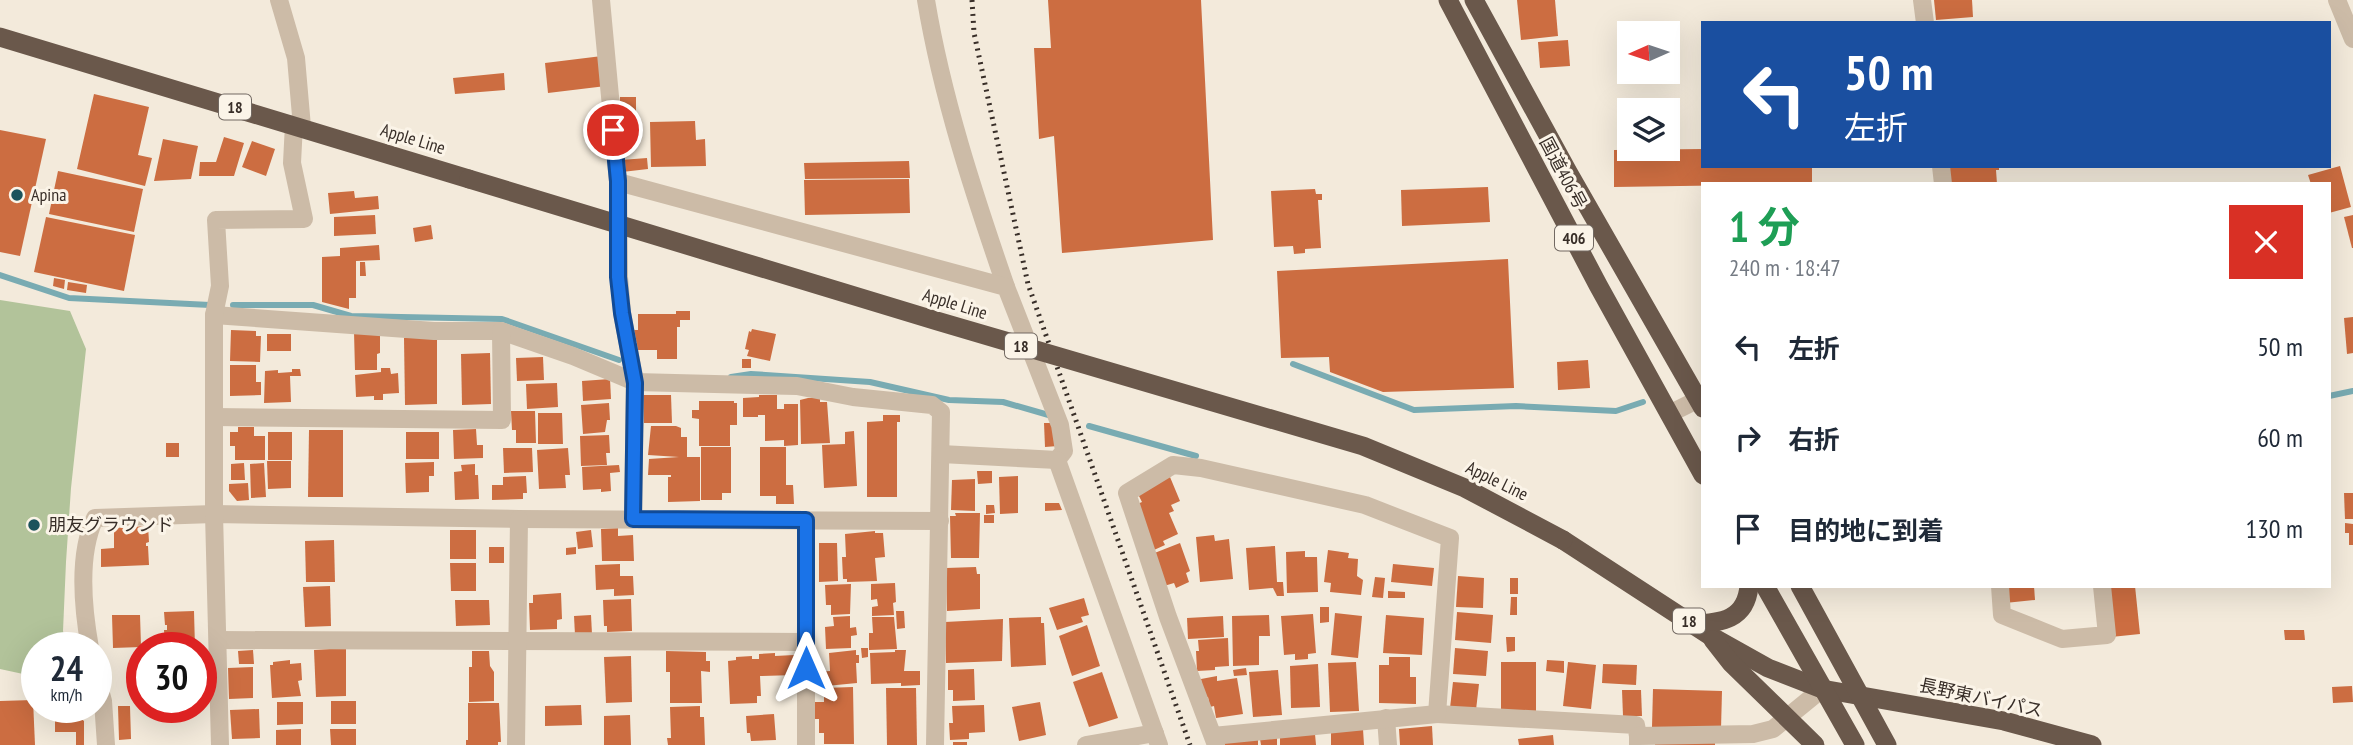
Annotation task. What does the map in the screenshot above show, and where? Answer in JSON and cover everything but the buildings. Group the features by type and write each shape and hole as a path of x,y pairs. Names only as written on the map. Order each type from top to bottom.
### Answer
{"highway":[{"name":"国道406号","path":"1448,0 1701,471"},
{"name":"国道406号","path":"1475,0 1568,172 1701,401"},
{"name":"Apple Line","path":"0,37 950,325 1363,446 1465,488 1563,540 1701,630 1768,667 1822,689 1861,696"},
{"path":"1748,588 1741,607 1731,619 1701,630 1815,745"},
{"path":"1766,588 1855,745"},
{"path":"1801,588 1887,745"},
{"name":"長野東バイパス","path":"1861,696 2004,721 2080,743"}],"street":[{"path":"220,745 214,514 214,315 220,286 216,220 304,219 292,163 298,126 296,58 279,0"},
{"path":"601,0 618,181 618,277 635,383 633,519"},
{"path":"926,0 948,100 987,230 1006,287 1060,425 1064,451 1057,460"},
{"path":"1922,0 1925,21"},
{"path":"2337,0 2353,40"},
{"path":"618,181 1006,287"},
{"path":"214,315 434,331 501,331 573,356 635,383 797,386 853,397 932,405 941,412 935,745"},
{"path":"214,417 502,420 501,331"},
{"path":"1669,414 1701,401"},
{"path":"941,454 1057,460"},
{"path":"1057,460 1157,739 1086,745"},
{"path":"1437,714 1450,538 1365,505 1201,468 1173,465 1127,493 1214,741 1386,718 1437,714 1636,725 1638,740 1753,734 1773,729 1822,689"},
{"path":"87,632 83,611 88,534 95,518 214,514 940,521"},
{"path":"516,745 519,519"},
{"path":"806,520 806,745"},
{"path":"2000,588 2003,615 2062,639 2107,635 2102,588"},
{"path":"218,640 806,642"},
{"path":"1386,718 1388,745"},
{"path":"104,723 106,745"}],"green space":[{"name":"朋友グラウンド","path":"0,300 70,311 86,349 71,488 63,632 21,632 21,674 0,669"}],"waterway":[{"path":"0,275 69,298 210,305"},
{"path":"233,305 313,305 351,316 502,319 619,360"},
{"path":"1293,364 1414,410 1516,406 1616,411 1643,402"},
{"path":"731,377 751,374 870,382 949,400 1003,402 1052,416"},
{"path":"2331,396 2353,391"},
{"path":"1089,426 1196,456"}],"railway":[{"path":"972,0 974,33 1028,284 1190,745"}],"place":[{"name":"Apina","path":"17,195"},
{"name":"朋友グラウンド","path":"34,525"}],"route":[{"path":"613,130 618,181 618,277 635,383 633,519 806,520 806,668"}]}
